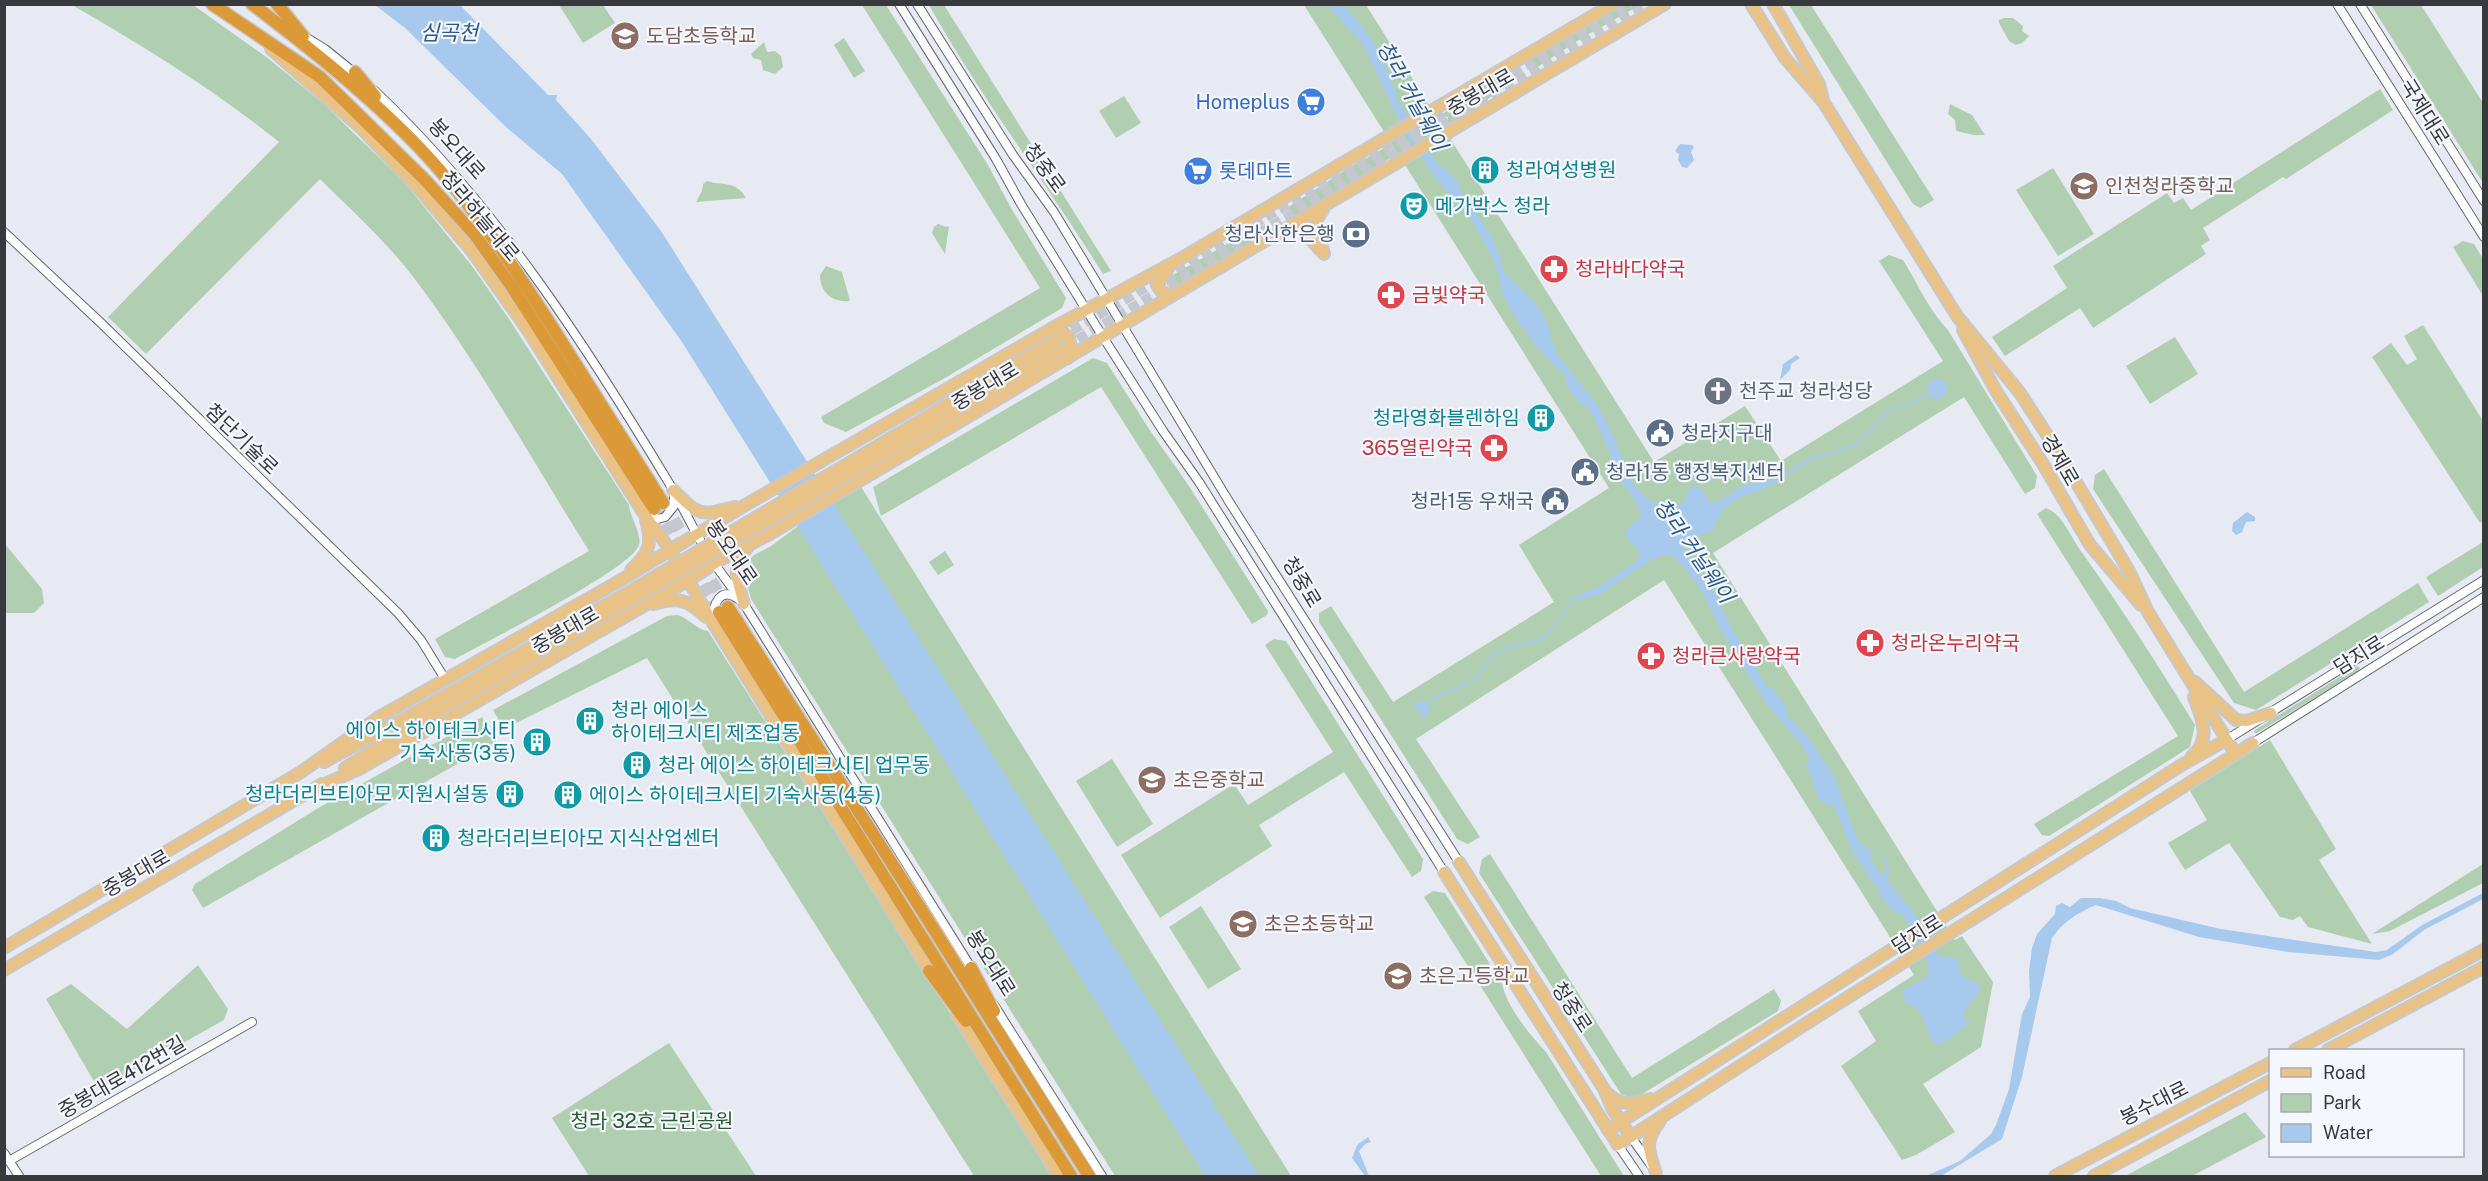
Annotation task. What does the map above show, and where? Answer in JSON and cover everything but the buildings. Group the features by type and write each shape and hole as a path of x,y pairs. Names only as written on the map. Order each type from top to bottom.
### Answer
{"highway":[{"name":"청라하늘대로","path":"212,4 320,77 425,180 474,236 512,287 654,508"},
{"path":"277,4 303,36"},
{"name":"청라하늘대로","path":"256,8 316,51 385,114 424,154 478,218 521,278 654,508"},
{"path":"355,72 424,154"},
{"name":"봉오대로","path":"720,614 1091,1176"},
{"name":"봉오대로","path":"720,614 1070,1176"},
{"path":"971,968 1046,1107"},
{"path":"929,971 1032,1114"}],"main road":[{"name":"중봉대로","path":"4,948 301,772 379,717 616,583 747,504 1051,329 1180,259 1613,4"},
{"name":"중봉대로","path":"4,970 316,788 403,726 627,593 1062,349 1103,337 1665,4"},
{"name":"경제로","path":"1751,4 1785,58 1824,104 1957,316 1996,391 2043,464 2090,545 2148,612"},
{"name":"경제로","path":"1773,4 1819,84 1824,104"},
{"path":"1288,228 1301,228 1324,254 1315,222 1326,206"},
{"path":"1171,296 1161,291 1157,285 1165,272 1180,259"},
{"name":"경제로","path":"1957,316 2019,393 2061,456 2129,571 2148,612 2235,753"},
{"path":"1051,329 1059,330 1069,337 1071,348 1062,349"},
{"name":"중봉대로","path":"316,788 361,768 768,535 858,482 1062,349"},
{"path":"673,490 700,513 710,514 747,504"},
{"name":"봉오대로","path":"654,508 671,551 688,580 720,614 929,971 1059,1176"},
{"path":"616,583 645,557 654,508"},
{"path":"744,604 736,576 737,564 741,554 747,548 768,535"},
{"path":"631,614 653,604 677,600 720,614"},
{"path":"2184,672 2236,720 2247,721 2271,713"},
{"path":"2180,766 2199,750 2205,732 2184,672"},
{"name":"중봉대로","path":"301,772 403,726"},
{"path":"1608,1130 2180,766 2226,740"},
{"name":"담지로","path":"1618,1145 2253,743"},
{"name":"청중로","path":"1459,862 1604,1089 1631,1137"},
{"name":"청중로","path":"1444,872 1618,1145"},
{"path":"2297,1049 2484,950"},
{"path":"2330,1049 2484,967"},
{"name":"봉수대로","path":"2055,1176 2269,1064"},
{"name":"봉수대로","path":"2094,1176 2269,1083"},
{"path":"1604,1089 1623,1103 1639,1103 1659,1098"},
{"path":"1657,1175 1648,1141 1653,1130 1667,1114"},
{"path":"2125,1139 2123,1149 2128,1154 2134,1155"},
{"path":"2114,1176 2119,1163"}],"street":[{"name":"청중로","path":"899,4 996,159 1086,310 1163,431 1199,482 1444,872"},
{"name":"청중로","path":"917,4 1012,155 1054,212 1308,627 1459,862"},
{"name":"국제대로","path":"2337,4 2484,237"},
{"name":"국제대로","path":"2360,4 2484,201"},
{"name":"봉오대로","path":"256,8 325,49 355,72 449,168 514,246 574,332 673,490 714,564 744,604 1102,1176"},
{"name":"첨단기술로","path":"4,232 101,323 398,613 421,640 445,679"},
{"path":"654,508 658,519 665,517 674,506 673,490"},
{"path":"2226,740 2484,580"},
{"path":"720,614 713,606 723,596 733,595 744,604"},
{"name":"담지로","path":"2253,743 2484,597"},
{"name":"중봉대로412번길","path":"9,1161 252,1022"},
{"name":"청중로","path":"1631,1137 1657,1175"},
{"path":"1618,1145 1639,1176"},
{"path":"4,1153 19,1176"}],"green space":[{"path":"72,5 193,5 269,59 325,105 405,183 472,266 509,319 629,505 639,541 639,545 631,556 586,587 524,622 455,659 445,657 435,639 589,551 483,378 438,311 392,252 320,179 146,354 108,317 279,142 178,69"},
{"path":"559,5 603,5 615,23 583,43"},
{"path":"862,5 886,5 988,165 1011,208 1066,298 1062,308 945,378 846,432 824,423 821,417 1040,288"},
{"path":"929,5 944,5 1111,271 1103,274 970,74"},
{"path":"1304,5 1366,5 1654,462 1745,406 1781,461 1943,361 1879,261 1889,255 1903,260 2037,476 2035,488 2025,494 1964,397 1713,553 1955,940 1962,936 1993,982 1981,1047 1923,1084 1955,1132 1916,1155 1902,1160 1841,1066 1876,1041 1858,1011 1914,975 1664,580 1416,739 1480,837 1468,844 1457,839 1319,622 1319,613 1331,606 1393,702 1554,602 1519,545 1609,488"},
{"path":"1624,5 1640,5 1582,38 1536,68 1530,59"},
{"path":"1789,5 1811,5 1934,200 1920,208 1913,204"},
{"path":"2371,5 2421,5 2483,103 2483,183"},
{"path":"2013,18 2023,26 2022,31 2029,36 2022,43 2016,45 2009,41 1999,23 1999,20"},
{"path":"844,38 865,71 854,78 834,45"},
{"path":"764,42 767,52 775,51 781,56 783,67 775,74 763,70 761,60 753,58 751,54"},
{"path":"1500,77 1506,87 1446,126 1448,117 1439,116"},
{"path":"2380,89 2393,110 2286,179 2283,177 2203,228 2210,240 2201,246 2206,254 2093,328 2080,308 2005,356 1992,337 2067,288 2053,266 2167,193 2174,203 2183,198 2191,210"},
{"path":"1124,96 1141,123 1116,138 1099,111"},
{"path":"1950,104 1972,115 1985,135 1956,131 1955,120 1948,114"},
{"path":"1390,145 1389,151 1397,154 1294,218 1287,208 1350,167"},
{"path":"2053,168 2094,234 2058,256 2016,190"},
{"path":"707,181 738,188 746,198 696,202 703,184"},
{"path":"938,224 949,226 945,254 932,233"},
{"path":"1259,226 1265,234 1175,287 1167,285 1167,279 1171,276"},
{"path":"2463,241 2474,244 2483,259 2483,296 2453,247"},
{"path":"826,266 842,272 850,301 838,300 825,292 820,275"},
{"path":"2423,325 2483,421 2484,520 2480,523 2372,357 2391,343 2407,365 2417,359 2404,336"},
{"path":"2175,337 2198,374 2150,404 2126,366"},
{"path":"1093,358 1107,363 1189,486 1268,611 1267,615 1252,624 1101,387 881,516 873,487"},
{"path":"2104,469 2244,692 2418,583 2429,602 2256,710 2234,703 2093,489 2095,475"},
{"path":"858,482 1291,1176 1115,1176 751,599 745,576 747,562"},
{"path":"2046,508 2058,516 2141,639 2195,725 2190,747 2049,836 2042,835 2034,824 2178,736 2037,514"},
{"path":"2483,542 2483,567 2438,596 2426,577"},
{"path":"5,544 42,589 44,603 34,613 5,613"},
{"path":"945,551 954,565 938,575 929,562"},
{"path":"678,615 708,631 1053,1176 974,1176 647,658 504,729 493,710 667,616"},
{"path":"1274,639 1286,641 1423,859 1421,871 1412,877 1344,772 1259,825 1272,846 1160,918 1121,855 1234,784 1248,805 1333,752 1265,645"},
{"path":"2357,666 2360,668 2358,671 2254,733 2255,730"},
{"path":"482,717 496,742 203,908 192,890 195,884 320,807"},
{"path":"2270,740 2336,849 2319,860 2372,944 2308,927 2300,916 2293,920 2280,917 2229,843 2185,870 2168,843 2207,820 2190,791"},
{"path":"1112,759 1153,824 1117,847 1076,781"},
{"path":"1490,854 1632,1078 1774,989 1781,1001 1778,1011 1634,1099 1621,1094 1479,873 1482,859"},
{"path":"2483,864 2483,883 2390,931 2372,934"},
{"path":"1433,891 1445,893 1502,983 1513,1010 1546,1052 1624,1176 1601,1176 1424,897"},
{"path":"1201,906 1241,969 1208,989 1169,927"},
{"path":"198,965 228,1009 224,1020 99,1090 46,999 71,984 127,1029"},
{"name":"청라 32호 근린공원","path":"669,1043 756,1176 589,1176 552,1118"},
{"path":"2245,1112 2266,1137 2192,1176 2125,1176"}],"water":[{"name":"심곡천","path":"375,5 460,5 548,95 557,95 556,100 591,139 661,231 1259,1176 1205,1176 682,342 562,174 506,127 405,28"},
{"path":"1327,5 1345,7 1370,37 1387,70 1397,95 1396,98 1439,166 1443,167 1459,183 1461,192 1490,234 1499,253 1503,271 1536,304 1545,319 1557,354 1596,403 1638,490 1653,502 1679,506 1691,486 1698,486 1711,502 1716,503 1744,485 1776,480 1808,458 1809,462 1782,480 1731,503 1718,518 1713,530 1685,542 1683,549 1712,588 1733,631 1768,688 1773,688 1786,707 1787,715 1810,740 1834,776 1859,843 1863,843 1864,848 1877,852 1881,854 1885,858 1889,867 1888,881 1916,915 1937,954 1957,958 1962,976 1978,983 1980,990 1963,1014 1971,1022 1940,1045 1936,1045 1932,1040 1922,1015 1906,1003 1902,991 1929,976 1926,959 1919,943 1901,913 1895,913 1880,896 1879,888 1870,879 1851,849 1835,807 1819,800 1806,763 1810,758 1803,749 1804,747 1768,706 1720,629 1703,593 1684,567 1673,556 1667,554 1651,560 1599,595 1573,601 1572,598 1600,586 1638,560 1639,551 1625,535 1628,527 1641,517 1640,509 1620,478 1587,406 1580,404 1566,385 1566,377 1537,347 1515,317 1503,295 1495,264 1482,237 1408,138 1362,43","holes":["1872,851 1881,855 1886,863 1887,869 1884,874 1880,873 1870,858"]},
{"path":"1680,144 1694,147 1691,152 1694,160 1687,168 1682,167 1678,160 1679,154 1675,151"},
{"path":"1796,355 1800,358 1791,364 1790,370 1780,380 1783,364"},
{"path":"1937,379 1944,382 1947,389 1944,396 1937,399 1930,396 1927,389 1930,382"},
{"path":"2247,512 2255,517 2255,521 2246,522 2242,532 2236,535 2232,531 2233,523"},
{"path":"1425,701 1430,709 1426,716 1421,718 1420,709 1417,708 1416,711 1413,707 1417,702"},
{"path":"2483,893 2483,899 2424,930 2393,954 2379,960 2288,952 2199,937 2096,905 2083,911 2066,922 2052,938 2022,1077 2002,1139 1941,1176 1926,1176 1960,1161 1991,1134 1996,1125 2009,1089 2022,1014 2030,997 2029,971 2032,948 2037,934 2055,914 2056,906 2062,903 2070,907 2081,898 2100,898 2116,901 2130,908 2221,929 2376,952 2387,950 2422,925"},
{"path":"1368,1137 1371,1142 1365,1144 1359,1151 1369,1176 1365,1176 1352,1158 1357,1145"}],"waterway":[{"path":"1809,460 1856,444 1890,410 1928,394"},
{"path":"1429,704 1431,699 1473,681 1498,651 1542,639 1555,626 1573,600"}],"tunnel":[{"path":"1059,338 1631,4"},
{"path":"1065,347 1650,4"},
{"path":"664,504 727,606"},
{"path":"654,509 719,612"}],"place":[{"name":"도담초등학교","path":"625,36"},
{"name":"Homeplus","path":"1311,102"},
{"name":"청라여성병원","path":"1485,170"},
{"name":"롯데마트","path":"1198,171"},
{"name":"인천청라중학교","path":"2084,186"},
{"name":"메가박스 청라","path":"1414,206"},
{"name":"청라신한은행","path":"1356,234"},
{"name":"청라바다약국","path":"1554,269"},
{"name":"금빛약국","path":"1391,295"},
{"name":"천주교 청라성당","path":"1718,391"},
{"name":"청라영화블렌하임","path":"1541,418"},
{"name":"청라지구대","path":"1660,433"},
{"name":"365열린약국","path":"1494,448"},
{"name":"청라1동 행정복지센터","path":"1585,472"},
{"name":"청라1동 우채국","path":"1555,501"},
{"name":"청라온누리약국","path":"1870,643"},
{"name":"청라큰사랑약국","path":"1651,656"},
{"name":"청라 에이스 하이테크시티 제조업동","path":"590,721"},
{"name":"에이스 하이테크시티 기숙사동(3동)","path":"537,742"},
{"name":"청라 에이스 하이테크시티 업무동","path":"637,765"},
{"name":"초은중학교","path":"1152,780"},
{"name":"청라더리브티아모 지원시설동","path":"510,794"},
{"name":"에이스 하이테크시티 기숙사동(4동)","path":"568,795"},
{"name":"청라더리브티아모 지식산업센터","path":"436,838"},
{"name":"초은초등학교","path":"1243,924"},
{"name":"초은고등학교","path":"1398,976"}],"water label":[{"name":"청라 커널웨이","path":"1412,96"},
{"name":"청라 커널웨이","path":"1694,551"}]}
